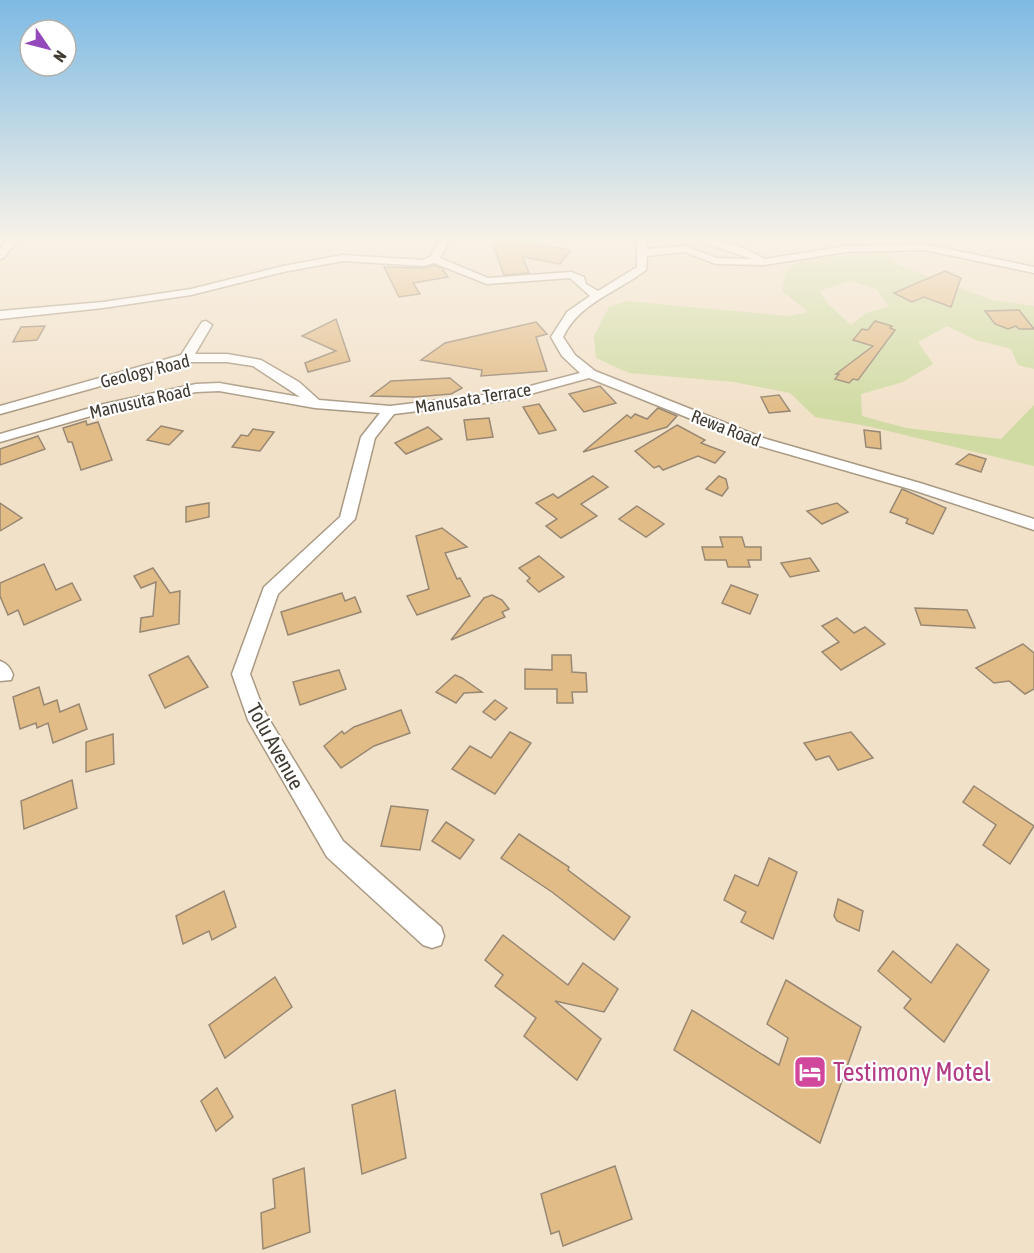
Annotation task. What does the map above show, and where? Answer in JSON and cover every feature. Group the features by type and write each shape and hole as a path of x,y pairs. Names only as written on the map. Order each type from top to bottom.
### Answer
{"street":[{"path":"0,315 103,305 167,295"},
{"name":"Rewa Road","path":"598,296 571,315 560,327 557,337 563,351 590,374 761,442 915,486 1034,525"},
{"path":"186,358 206,326"},
{"name":"Geology Road","path":"0,410 186,358 227,358 257,363 294,385 315,404"},
{"name":"Manusata Terrace","path":"390,410 508,396 590,374"},
{"name":"Manusuta Road","path":"0,438 109,407 196,388 245,390 315,404 390,410"},
{"name":"Tolu Avenue","path":"390,410 368,437 347,519 270,591 241,674 255,714 335,849 432,936"}],"green space":[{"path":"788,295 823,295 828,304 851,325 866,313 889,306 881,295 980,295 992,300 1034,306 1034,369 1018,365 1011,349 976,340 947,326 918,342 933,364 903,382 861,394 862,416 906,428 1001,439 1034,405 1034,466 867,426 815,417 790,393 734,382 629,373 596,358 594,336 609,307 627,301 789,316 808,312"}],"building":[{"path":"899,295 955,295 951,307 924,297 912,302"},
{"path":"1019,310 1034,329 1019,329 1016,326 1008,329 995,324 985,311"},
{"path":"336,319 350,361 308,372 305,363 336,351 302,336"},
{"path":"875,321 892,326 890,328 895,330 858,380 853,379 849,383 835,379 839,374 836,374 873,346 853,340 862,329 868,330"},
{"path":"536,322 547,334 536,337 547,371 481,376 482,370 421,360 445,343"},
{"path":"45,326 37,340 13,342 21,327"},
{"path":"450,378 462,388 451,394 414,397 371,396 391,381"},
{"path":"600,386 616,403 584,412 569,394"},
{"path":"779,395 790,411 769,413 761,397"},
{"path":"539,404 556,430 539,434 523,407"},
{"path":"658,408 677,416 667,427 583,452 627,415 631,418 635,414 647,419"},
{"path":"489,418 493,437 467,440 464,420"},
{"path":"86,421 87,425 98,422 112,460 81,470 72,442 68,442 63,428"},
{"path":"677,425 705,440 701,443 725,452 715,463 698,456 663,470 659,466 654,468 635,451"},
{"path":"161,426 183,431 169,445 147,440"},
{"path":"428,427 442,439 406,454 395,443"},
{"path":"253,429 274,432 260,451 232,447 241,435 248,436"},
{"path":"864,430 880,432 881,449 866,447"},
{"path":"38,436 45,449 0,465 0,449"},
{"path":"969,454 986,459 981,472 956,464"},
{"path":"593,476 608,487 581,504 597,516 561,538 546,526 557,519 536,503 553,494 558,498"},
{"path":"719,476 726,479 728,488 722,496 706,489"},
{"path":"902,489 946,508 933,534 906,523 908,519 890,512"},
{"path":"0,503 22,518 0,531"},
{"path":"209,503 209,517 186,522 186,507"},
{"path":"837,503 848,512 822,524 807,511"},
{"path":"637,506 664,524 646,537 619,519"},
{"path":"442,528 467,547 445,553 457,579 460,578 470,596 417,615 407,596 429,589 416,536"},
{"path":"720,537 742,537 745,547 761,547 761,560 748,560 750,567 728,567 726,560 705,560 702,547 723,547"},
{"path":"539,556 564,577 539,592 527,581 530,578 519,568"},
{"path":"810,558 819,571 790,577 781,563"},
{"path":"44,564 56,590 72,583 81,600 24,625 18,610 8,615 0,596 0,583"},
{"path":"153,568 170,593 180,591 179,624 140,632 141,618 153,616 156,582 141,588 134,576"},
{"path":"731,585 758,595 750,614 722,603"},
{"path":"342,593 345,601 355,597 361,612 288,635 281,612"},
{"path":"492,595 502,600 509,609 502,612 505,617 451,640 484,598"},
{"path":"915,608 967,610 975,628 921,625"},
{"path":"837,618 854,633 865,627 885,644 841,670 822,652 839,642 822,626"},
{"path":"1023,644 1034,653 1034,689 1025,694 1009,681 994,683 976,668"},
{"path":"552,655 571,655 572,672 586,673 587,692 572,692 573,703 557,703 557,689 525,689 525,669 552,670"},
{"path":"188,656 208,687 165,708 149,675"},
{"path":"339,670 346,689 300,705 293,682"},
{"path":"455,675 482,692 464,693 456,703 436,692"},
{"path":"39,687 44,705 57,700 60,712 79,704 87,729 53,743 48,723 37,728 36,723 20,729 13,697"},
{"path":"495,700 507,708 495,720 483,712"},
{"path":"401,710 410,733 374,746 341,768 324,746 342,731 344,734 354,727"},
{"path":"510,732 531,743 495,794 452,769 470,746 491,758"},
{"path":"851,732 873,758 838,770 829,756 816,760 804,743"},
{"path":"113,734 114,764 86,772 86,742"},
{"path":"72,780 77,808 24,829 21,801"},
{"path":"974,786 1034,826 1010,864 983,845 996,825 963,802"},
{"path":"391,806 428,810 420,850 381,846"},
{"path":"446,822 474,840 460,859 432,841"},
{"path":"519,834 569,867 568,870 630,917 614,940 552,892 501,858"},
{"path":"769,858 797,872 773,939 741,922 746,912 724,900 735,875 758,886"},
{"path":"224,891 236,927 212,940 209,931 183,944 176,916"},
{"path":"838,899 863,911 859,931 837,921 834,916"},
{"path":"503,935 568,985 583,963 618,989 604,1012 555,1001 601,1039 577,1080 524,1036 536,1018 495,986 503,975 485,960"},
{"path":"957,944 989,970 944,1042 904,1008 911,999 878,971 893,951 931,983"},
{"path":"275,977 292,1007 225,1058 209,1025"},
{"name":"Testimony Motel","path":"786,980 861,1027 820,1143 674,1050 692,1010 779,1065 788,1038 767,1024"},
{"path":"217,1088 233,1117 216,1131 201,1101"},
{"path":"395,1090 406,1158 362,1174 352,1105"},
{"path":"615,1166 632,1219 563,1246 559,1231 551,1234 541,1194"},
{"path":"304,1168 310,1232 263,1249 261,1213 275,1208 273,1179"}],"place":[{"name":"Testimony Motel","path":"810,1072"}]}
